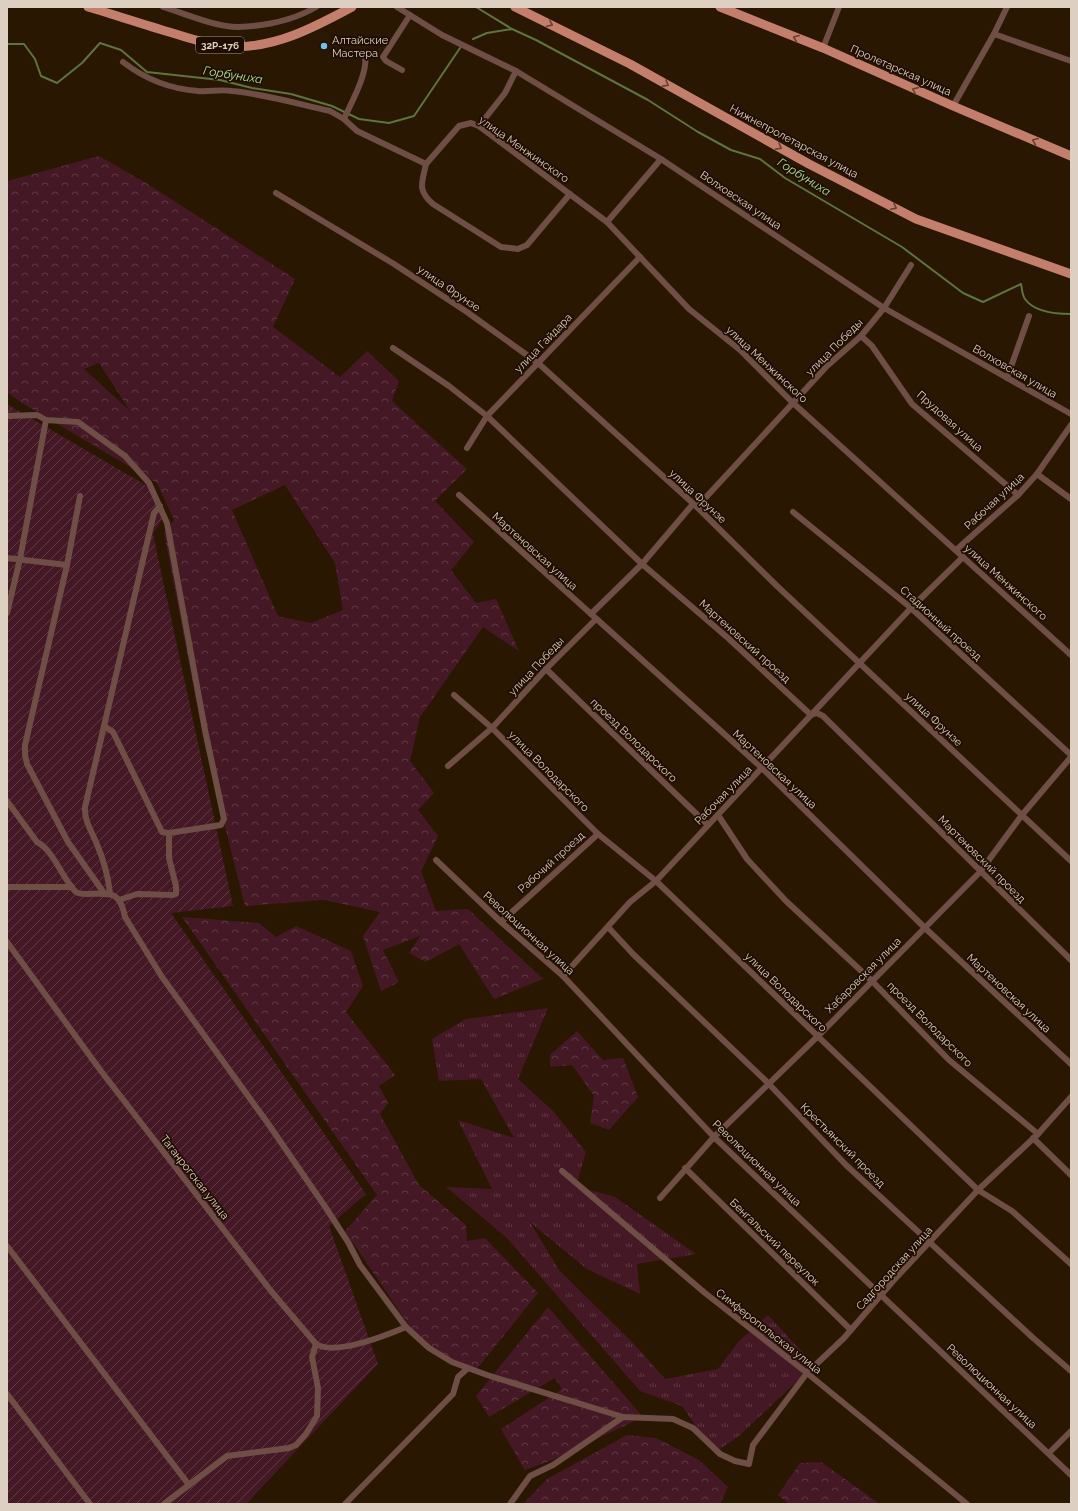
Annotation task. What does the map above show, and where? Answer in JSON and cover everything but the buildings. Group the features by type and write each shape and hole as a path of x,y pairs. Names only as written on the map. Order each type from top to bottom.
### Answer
{"main road":[{"name":"32Р-176","path":"88,7 205,43 230,47 283,40 312,28 351,8"},
{"name":"Нижнепролетарская улица","path":"515,7 630,64 809,164 916,219 1071,274"},
{"name":"Пролетарская улица","path":"720,7 736,10 953,106 1071,156"}],"street":[{"path":"164,7 204,20 238,27 275,22 300,16 316,7"},
{"name":"Волховская улица","path":"397,7 442,34 516,72 661,159 884,308 1071,414"},
{"path":"823,48 839,7"},
{"path":"953,106 994,34 1007,7"},
{"path":"402,70 386,61 383,57 410,15"},
{"path":"994,34 1071,62"},
{"path":"344,119 362,74 366,62 365,57"},
{"path":"123,62 139,74 152,81 166,85 198,91 230,90 330,111 344,119 357,131 426,164 421,190 425,197 433,204 501,247 518,249 527,245 570,194"},
{"path":"479,126 504,93 516,72"},
{"name":"улица Менжинского","path":"426,164 459,126 471,123 479,126 607,222 689,309 740,350 792,402 1071,655"},
{"path":"607,222 661,159"},
{"name":"улица Фрунзе","path":"276,192 394,264 467,312 538,363 695,506 777,586 1071,860"},
{"name":"улица Гайдара","path":"467,448 487,416 640,256"},
{"name":"улица Победы","path":"448,766 492,728 792,402 827,366 861,336 884,308 911,264"},
{"path":"1007,378 1029,316"},
{"name":"Прудовая улица","path":"861,336 872,346 912,404 1018,495"},
{"name":"Мартеновский проезд","path":"393,348 449,386 487,416 642,564 728,638 811,715 817,713 823,716 1071,960"},
{"path":"7,416 37,415 46,420 78,422 125,456 149,483 167,523 205,730 224,819 218,827 169,833 162,832 157,825 113,732 104,726"},
{"path":"7,613 20,559 46,420"},
{"name":"Рабочая улица","path":"956,550 1018,495 1037,474 1071,425"},
{"path":"1037,474 1071,499"},
{"path":"80,496 67,565 25,745 27,764 68,842 107,893 119,900 123,906 125,917 162,978 267,1122 348,1242 360,1265 406,1327 429,1348 452,1362 623,1417"},
{"name":"Мартеновская улица","path":"459,496 762,768 924,928 1071,1064"},
{"path":"107,893 108,876 84,813 154,513 160,506"},
{"name":"Стадионный проезд","path":"793,512 911,608 1071,756"},
{"name":"Рабочая улица","path":"563,976 630,902 656,881 859,662 963,557"},
{"path":"7,558 67,565"},
{"name":"проезд Володарского","path":"546,669 708,825"},
{"name":"улица Володарского","path":"454,695 492,728 598,834 656,881 978,1190 1012,1211 1071,1264"},
{"name":"Хабаровская улица","path":"660,1198 714,1137 818,1036 871,980 980,872 1022,815 1071,756"},
{"path":"7,801 37,842 44,845 50,852 57,866 76,892 82,894 107,893"},
{"name":"проезд Володарского","path":"718,815 747,859 786,901 871,980 949,1060 1038,1134"},
{"path":"119,900 137,894 176,894 176,886 169,858 169,833"},
{"name":"Рабочий проезд","path":"501,922 598,834"},
{"name":"Революционная улица","path":"436,860 501,922 563,976 714,1137 1071,1475"},
{"path":"7,887 72,887"},
{"name":"Крестьянский проезд","path":"608,927 633,954 768,1083 846,1166 1071,1371"},
{"name":"Таганрогская улица","path":"7,942 101,1071 271,1291 316,1344"},
{"name":"Садгородская улица","path":"623,1417 674,1420 693,1428 720,1454 735,1461 749,1464 753,1445 807,1373 851,1330 978,1190 1038,1134 1071,1097"},
{"path":"1033,1138 1071,1175"},
{"name":"Бенгальский переулок","path":"685,1168 851,1330"},
{"name":"Симферопольская улица","path":"562,1171 705,1293 807,1373 967,1504"},
{"path":"7,1246 189,1485"},
{"path":"164,1504 227,1456 289,1448 296,1445 306,1434 318,1416 318,1388 312,1357 316,1344 322,1348 349,1346 388,1335 406,1327"},
{"path":"345,1504 453,1394 458,1377 468,1368"},
{"path":"7,1394 90,1504"},
{"path":"510,1504 530,1476 553,1465 623,1417"},
{"path":"1049,1453 1071,1430"}],"green space":[{"path":"99,156 146,183 295,279 273,327 340,377 367,351 399,381 392,401 467,469 435,501 474,542 451,570 476,603 496,599 519,651 483,627 420,717 410,761 434,793 418,810 438,836 421,871 436,911 468,909 543,979 494,999 459,944 426,962 409,953 420,936 383,950 399,982 381,991 363,936 380,912 324,900 245,906 205,747 164,533 174,520 157,483 22,403 7,392 7,181","holes":["99,363 130,411 84,369","285,485 335,563 343,610 311,623 278,616 232,510"]},
{"path":"7,404 149,487 164,516 153,534 233,906 171,913 366,1194 329,1226 378,1364 246,1504 7,1504"},
{"path":"182,917 259,923 276,937 296,926 351,951 363,986 346,1012 395,1075 379,1086 388,1103 380,1114 419,1185 466,1225 467,1241 485,1238 538,1293 476,1370 448,1363 419,1340 345,1231 377,1195"},
{"path":"548,1008 518,1079 553,1111 586,1152 576,1186 615,1197 696,1254 637,1264 640,1294 587,1269 530,1222 559,1270 634,1344 665,1379 718,1369 739,1341 768,1315 814,1365 739,1436 714,1453 682,1406 640,1391 507,1238 446,1187 492,1189 458,1120 514,1138 481,1079 439,1081 432,1039 466,1019"},
{"path":"577,1031 603,1060 623,1058 638,1097 609,1130 590,1123 594,1096 572,1065 550,1067 550,1055"},
{"path":"548,1307 643,1417 552,1460 525,1470 501,1429 562,1389 555,1378 489,1417 476,1396"},
{"path":"627,1435 656,1438 699,1460 728,1487 720,1504 523,1504 547,1479"},
{"path":"821,1462 880,1504 789,1504 778,1495 800,1463"}],"waterway":[{"name":"Горбуниха","path":"476,7 512,29"},
{"name":"Горбуниха","path":"473,39 487,33 512,29 536,40 648,100 698,132 731,150 760,159 785,178 902,247 963,293 983,302 1021,284 1024,297 1034,307 1052,313 1071,314"},
{"name":"Горбуниха","path":"7,44 24,44 35,59 41,76 57,83 82,63 100,43 121,50 147,72 220,80 252,88 291,94 332,106 359,119 389,123 414,116 460,48"}],"place":[{"name":"Алтайские Мастера","path":"324,46"}]}
